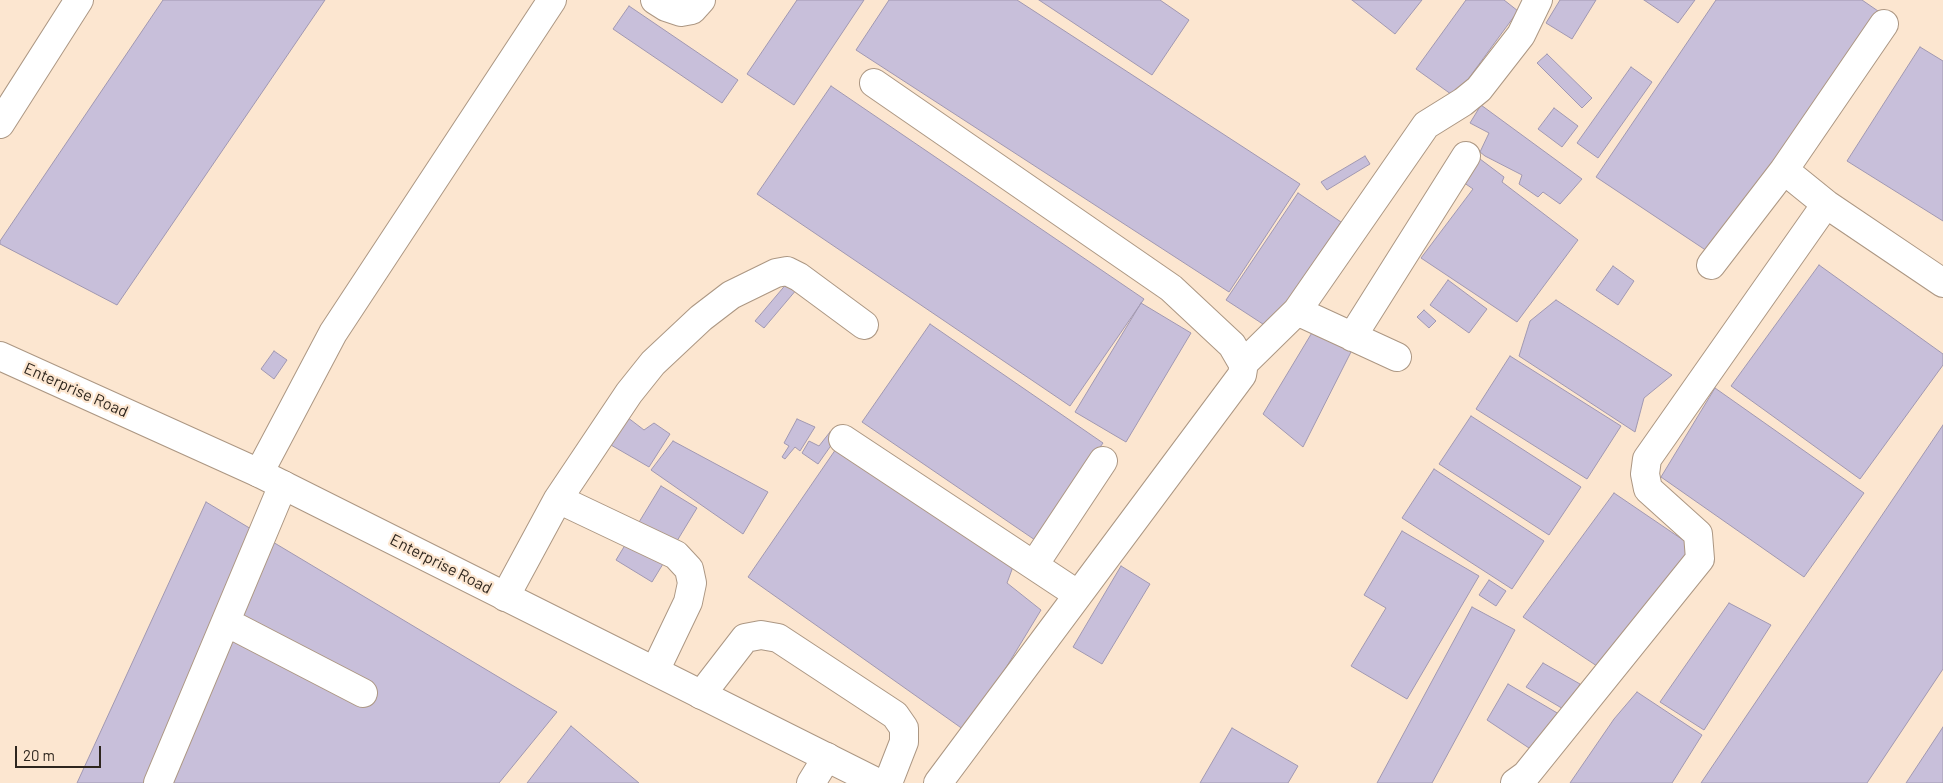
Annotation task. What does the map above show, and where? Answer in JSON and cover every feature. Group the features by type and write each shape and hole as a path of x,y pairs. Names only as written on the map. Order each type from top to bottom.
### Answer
{"main road":[{"path":"0,124 79,0"},
{"path":"259,473 333,333 552,0"},
{"path":"655,0 666,7 681,12 692,10 701,0"},
{"path":"1243,364 1297,310 1426,125 1463,102 1479,89 1521,35 1538,0"},
{"path":"1711,265 1784,170 1884,24"},
{"path":"874,83 1171,288 1232,345 1243,364 1242,375 938,783"},
{"path":"1352,337 1466,156"},
{"path":"1784,170 1826,204 1943,282"},
{"path":"1515,783 1526,775 1700,559 1698,534 1648,489 1645,474 1647,459 1826,204"},
{"path":"505,597 558,499 629,393 653,363 701,318 731,295 776,273 788,271 799,276 864,325"},
{"path":"1297,310 1397,357"},
{"name":"Enterprise Road","path":"0,356 259,473 878,783"},
{"path":"843,439 1077,594"},
{"path":"1034,564 1103,461"},
{"path":"158,783 283,485"},
{"path":"558,499 676,556 689,569 692,583 688,602 655,671"},
{"path":"226,622 363,693"},
{"path":"701,695 745,638 762,635 778,638 895,715 904,728 904,742 888,783"},
{"path":"811,783 827,757"}],"building":[{"path":"163,0 325,0 117,305 0,244 0,241"},
{"path":"797,0 864,0 794,105 747,74"},
{"path":"889,0 1017,0 1300,184 1229,292 856,50"},
{"path":"1039,0 1160,0 1189,20 1152,75"},
{"path":"1352,0 1422,0 1395,34"},
{"path":"1466,0 1504,0 1518,11 1455,97 1416,69"},
{"path":"1560,0 1596,0 1572,39 1546,23"},
{"path":"1644,0 1695,0 1678,23"},
{"path":"1716,0 1862,0 1878,11 1713,255 1596,177"},
{"path":"629,6 738,80 722,103 613,29"},
{"path":"1920,47 1943,61 1943,221 1847,161"},
{"path":"1547,54 1592,98 1582,108 1537,63"},
{"path":"1631,67 1652,82 1598,158 1577,143"},
{"path":"831,86 1144,299 1070,406 757,194"},
{"path":"1481,105 1582,179 1560,204 1543,192 1538,197 1519,184 1522,175 1480,152 1489,133 1470,123"},
{"path":"1554,108 1578,126 1562,147 1538,129"},
{"path":"1365,156 1370,164 1327,190 1321,182"},
{"path":"1480,159 1504,177 1502,182 1578,240 1517,322 1421,258 1473,189 1463,182"},
{"path":"1298,193 1341,222 1269,328 1226,300"},
{"path":"1819,265 1943,354 1943,365 1860,479 1731,386"},
{"path":"1613,266 1634,281 1618,305 1596,290"},
{"path":"1448,280 1487,309 1469,333 1430,305"},
{"path":"788,282 797,289 764,328 755,321"},
{"path":"1556,300 1672,375 1644,398 1635,432 1519,356 1530,321"},
{"path":"1141,303 1191,333 1126,442 1075,412"},
{"path":"1424,310 1436,321 1429,328 1417,317"},
{"path":"930,324 1103,443 1035,540 862,422"},
{"path":"1313,331 1353,348 1303,447 1263,414"},
{"path":"274,351 287,360 274,379 261,369"},
{"path":"1510,356 1621,426 1587,479 1476,409"},
{"path":"1715,388 1864,493 1804,577 1661,477"},
{"path":"623,414 644,430 654,423 670,434 649,467 604,441"},
{"path":"1471,416 1581,487 1549,535 1439,464"},
{"path":"797,419 815,427 800,451 795,447 785,459 782,457 789,446 784,443"},
{"path":"1943,425 1943,669 1867,783 1701,783"},
{"path":"830,432 837,437 818,464 802,453 809,441 819,446"},
{"path":"673,441 768,492 743,534 651,470"},
{"path":"838,446 1014,564 1007,583 1041,610 967,732 748,577"},
{"path":"1434,469 1544,541 1512,589 1402,518"},
{"path":"661,486 697,508 652,582 616,560"},
{"path":"1614,493 1692,546 1603,670 1523,617"},
{"path":"206,502 557,712 499,783 77,783"},
{"path":"1402,531 1479,576 1407,699 1351,666 1386,608 1364,595"},
{"path":"1121,566 1150,584 1102,664 1073,647"},
{"path":"1489,580 1506,591 1496,606 1479,595"},
{"path":"1729,603 1771,625 1704,730 1660,702"},
{"path":"1472,607 1515,630 1432,783 1377,783"},
{"path":"1543,663 1580,684 1565,710 1526,687"},
{"path":"1508,684 1564,717 1541,756 1487,720"},
{"path":"1637,692 1702,735 1672,783 1570,783 1614,719"},
{"path":"571,726 639,783 527,783"},
{"path":"1943,727 1943,783 1906,783"},
{"path":"1232,728 1298,766 1288,783 1200,783"}]}
